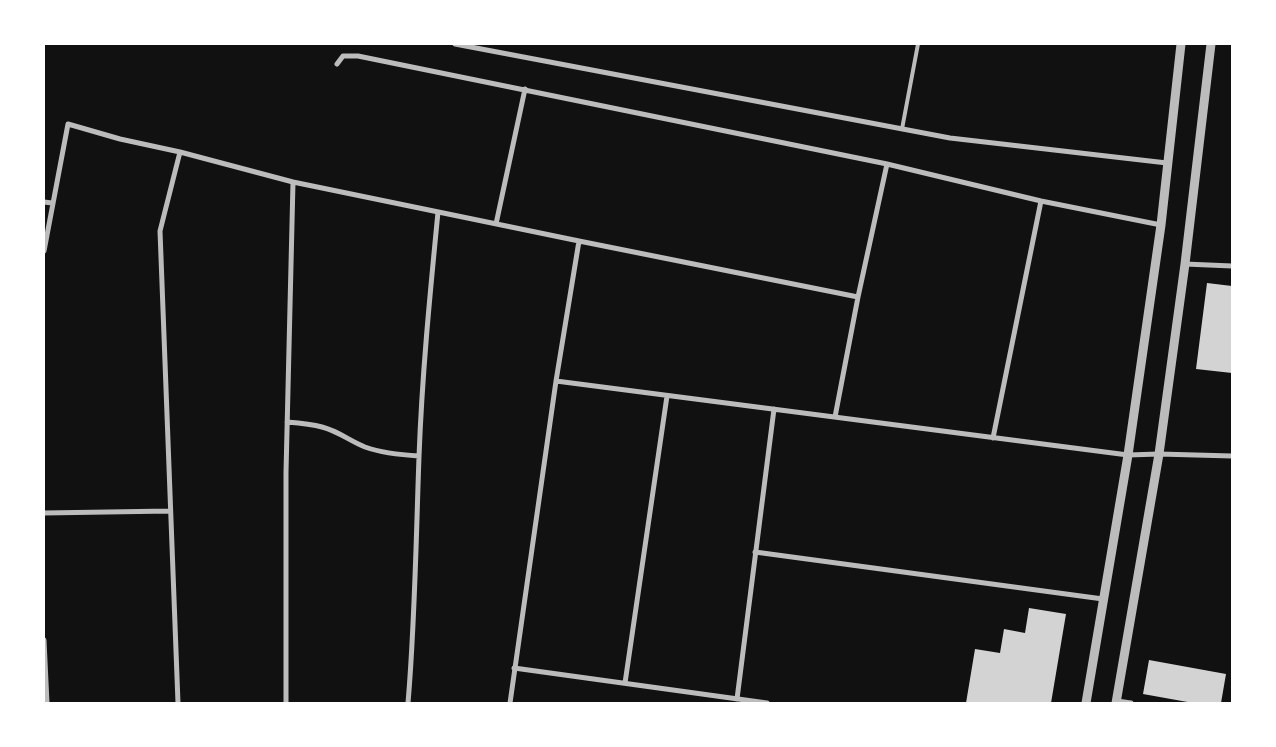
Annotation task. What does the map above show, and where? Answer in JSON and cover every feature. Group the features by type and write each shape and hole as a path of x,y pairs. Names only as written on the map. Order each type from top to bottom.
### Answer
{"street":[{"path":"455,44 950,138 1167,163"},
{"path":"1086,703 1128,455 1161,226 1182,44"},
{"path":"1131,703 1116,702 1159,454 1192,212 1211,44"},
{"path":"337,64 343,56 358,56 887,164 1042,201 1161,226"},
{"path":"496,224 525,89"},
{"path":"44,251 68,124 120,139 180,152 293,182 858,297"},
{"path":"178,703 160,231 180,152"},
{"path":"834,417 887,164"},
{"path":"286,703 287,422 293,182"},
{"path":"993,438 1042,201"},
{"path":"44,202 52,203"},
{"path":"408,703 412,663 419,456 426,339 438,212"},
{"path":"510,703 556,381 579,241"},
{"path":"1185,264 1232,266"},
{"path":"556,381 1128,455 1232,456"},
{"path":"625,683 667,396"},
{"path":"737,699 774,409"},
{"path":"287,422 320,426 365,447 396,454 419,456"},
{"path":"44,513 170,511"},
{"path":"755,552 1103,599"},
{"path":"44,640 44,676 47,703"},
{"path":"514,668 767,703"}],"lane":[{"path":"902,129 918,44"}],"building":[{"path":"1207,283 1232,286 1232,373 1196,369"},
{"path":"1029,608 1066,614 1051,703 966,703 975,649 1000,653 1004,629 1025,633"},
{"path":"1149,660 1226,674 1221,703 1193,703 1143,694"}]}
